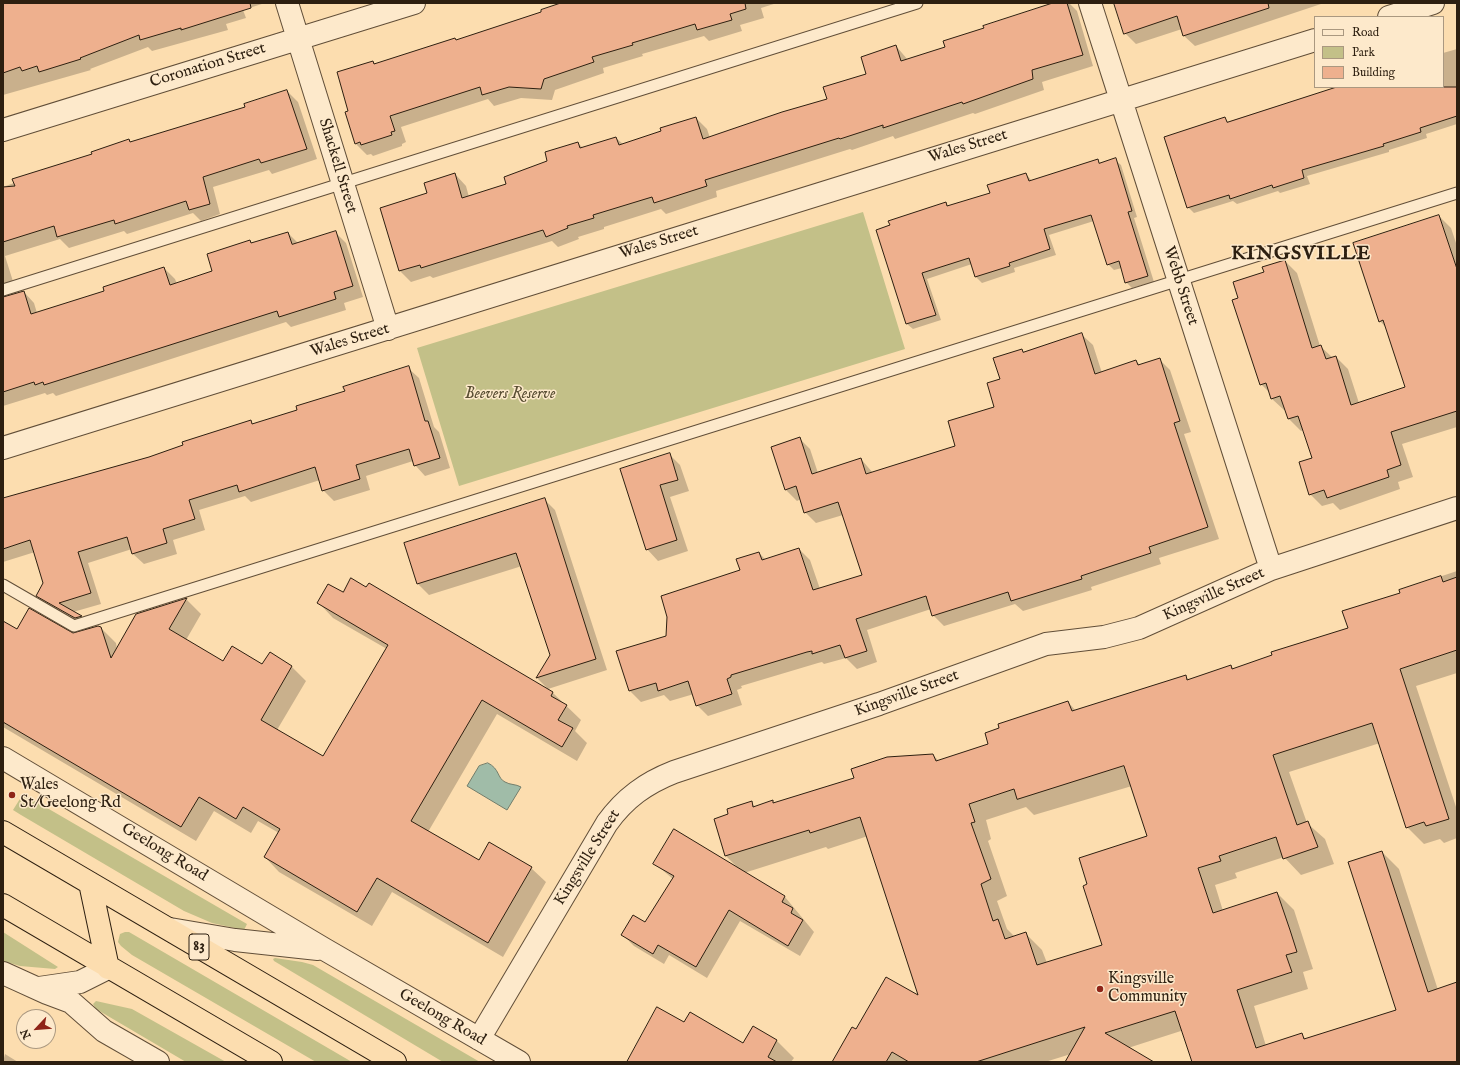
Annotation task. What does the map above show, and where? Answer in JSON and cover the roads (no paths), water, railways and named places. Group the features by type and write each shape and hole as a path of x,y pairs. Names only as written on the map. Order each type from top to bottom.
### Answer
{"highway":[{"name":"Geelong Road","path":"3,832 395,1062"},
{"path":"90,883 108,968"},
{"path":"3,905 108,968 271,1062"}],"street":[{"name":"Shackell Street","path":"287,3 341,183 388,329"},
{"name":"Coronation Street","path":"3,130 414,3"},
{"name":"Webb Street","path":"1090,3 1271,569"},
{"path":"1392,16 1433,3"},
{"name":"Wales Street","path":"3,448 388,329 873,176 1121,101 1314,40"},
{"name":"Kingsville Street","path":"479,1039 607,823 623,802 640,789 674,772 879,704 1046,644 1104,637 1139,628 1271,569 1457,508"},
{"name":"Geelong Road","path":"3,758 324,949 519,1062"},
{"name":"Geelong Road","path":"168,929 229,939 324,949"},
{"path":"36,988 80,982 108,968"},
{"path":"3,972 36,988 71,1002 104,1031 158,1062"}],"lane":[{"path":"3,290 917,3"},
{"path":"3,585 74,626 1457,193"}],"place":[{"name":"Wales St/Geelong Rd","path":"12,795"},
{"name":"Kingsville Community","path":"1100,989"}],"district":[{"name":"KINGSVILLE","path":"1301,255"}],"park label":[{"name":"Beevers Reserve","path":"510,395"}]}
